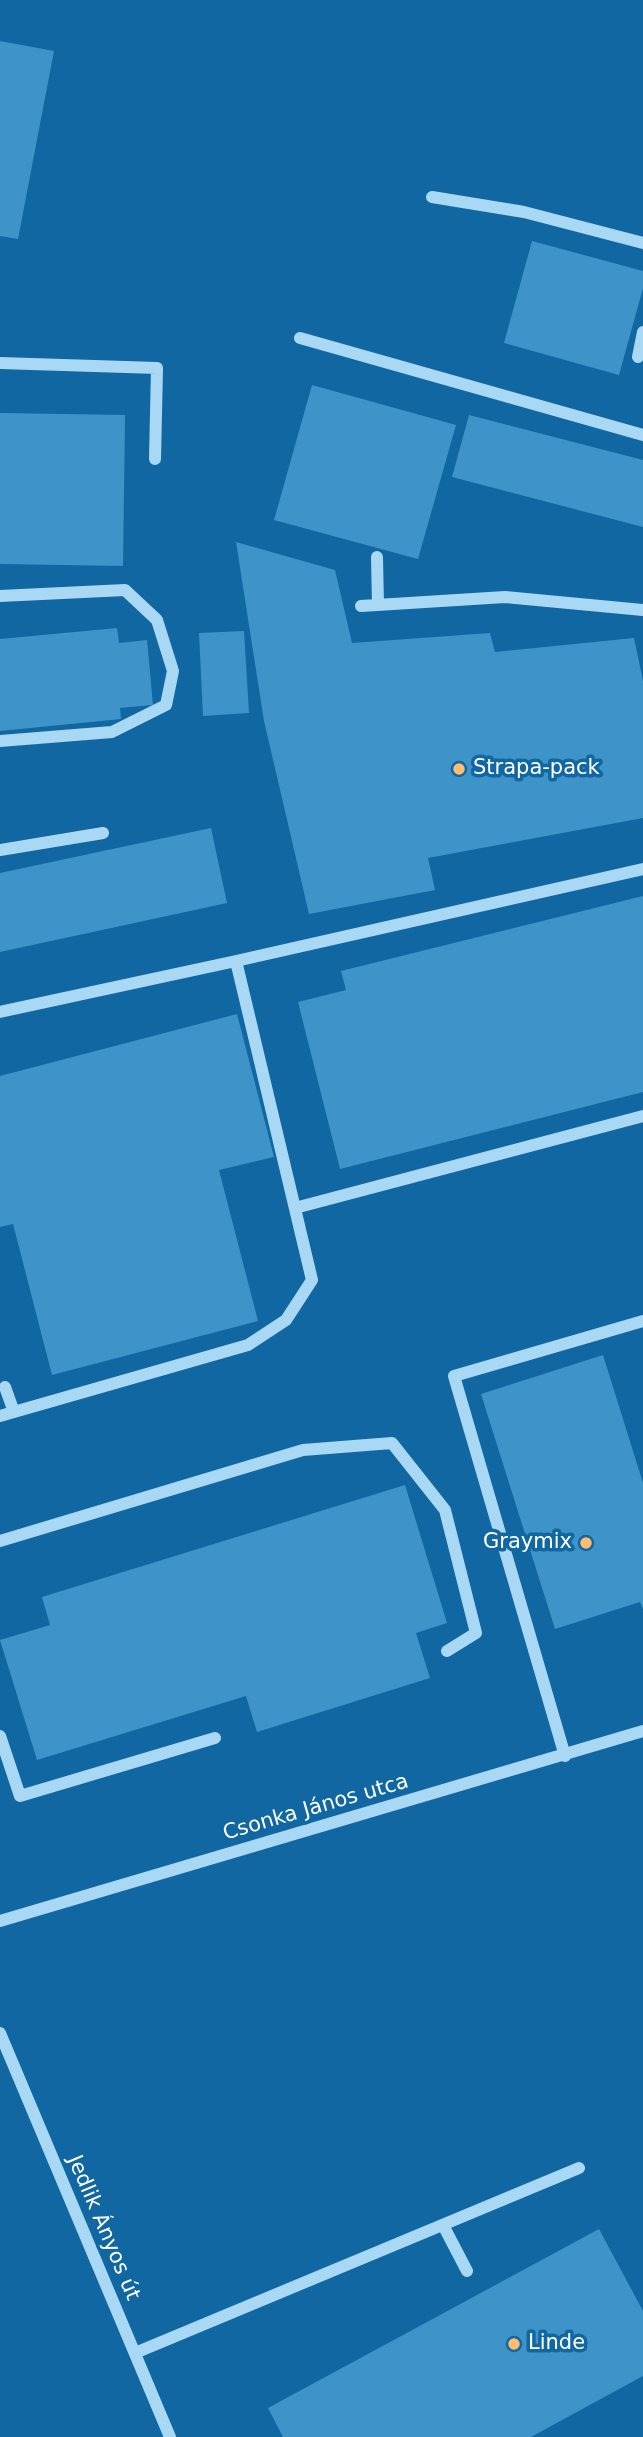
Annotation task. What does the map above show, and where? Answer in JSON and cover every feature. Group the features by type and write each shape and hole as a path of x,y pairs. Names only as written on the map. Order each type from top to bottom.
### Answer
{"street":[{"path":"432,197 524,212 643,243"},
{"path":"638,357 643,332"},
{"path":"300,338 643,435"},
{"path":"0,363 157,368 155,459"},
{"path":"377,557 378,605"},
{"path":"0,596 125,590 157,621 173,671 166,705 113,733 0,741"},
{"path":"361,606 505,597 643,610"},
{"path":"0,850 103,832"},
{"path":"0,1012 643,869"},
{"path":"0,1416 248,1345 286,1320 312,1280 236,961"},
{"path":"295,1208 643,1116"},
{"path":"565,1756 453,1376 643,1321"},
{"path":"5,1387 13,1412"},
{"path":"0,1541 303,1450 392,1443 445,1510 476,1633 447,1651"},
{"name":"Csonka János utca","path":"0,1921 643,1731"},
{"path":"0,1736 20,1796 215,1738"},
{"name":"Jedlik Ányos út","path":"0,2033 170,2437"},
{"path":"135,2353 579,2168"},
{"path":"443,2225 467,2271"}],"building":[{"path":"0,41 54,51 18,239 0,236"},
{"path":"532,241 643,271 643,288 619,375 504,343"},
{"path":"312,385 456,425 418,559 274,520"},
{"path":"0,413 125,415 123,566 0,564"},
{"path":"469,415 643,460 643,527 452,477"},
{"name":"Strapa-pack","path":"236,542 335,570 352,643 490,633 495,652 634,638 643,681 643,818 428,858 435,890 309,914 264,721"},
{"path":"117,628 119,643 147,640 153,705 120,708 121,719 0,731 0,639"},
{"path":"244,631 249,713 203,716 199,633"},
{"path":"211,828 227,903 0,952 0,873"},
{"path":"643,896 643,1092 340,1169 298,1002 346,990 341,971"},
{"path":"237,1014 274,1157 219,1170 258,1321 52,1375 13,1224 0,1227 0,1076"},
{"name":"Graymix","path":"603,1355 643,1483 643,1609 640,1602 555,1629 481,1394"},
{"path":"405,1485 447,1623 416,1633 430,1678 257,1732 246,1696 37,1760 0,1640 50,1625 42,1597"},
{"name":"Linde","path":"599,2229 643,2311 643,2376 531,2437 283,2437 268,2408"}],"place":[{"name":"Strapa-pack","path":"459,769"},
{"name":"Graymix","path":"586,1543"},
{"name":"Linde","path":"514,2344"}]}
